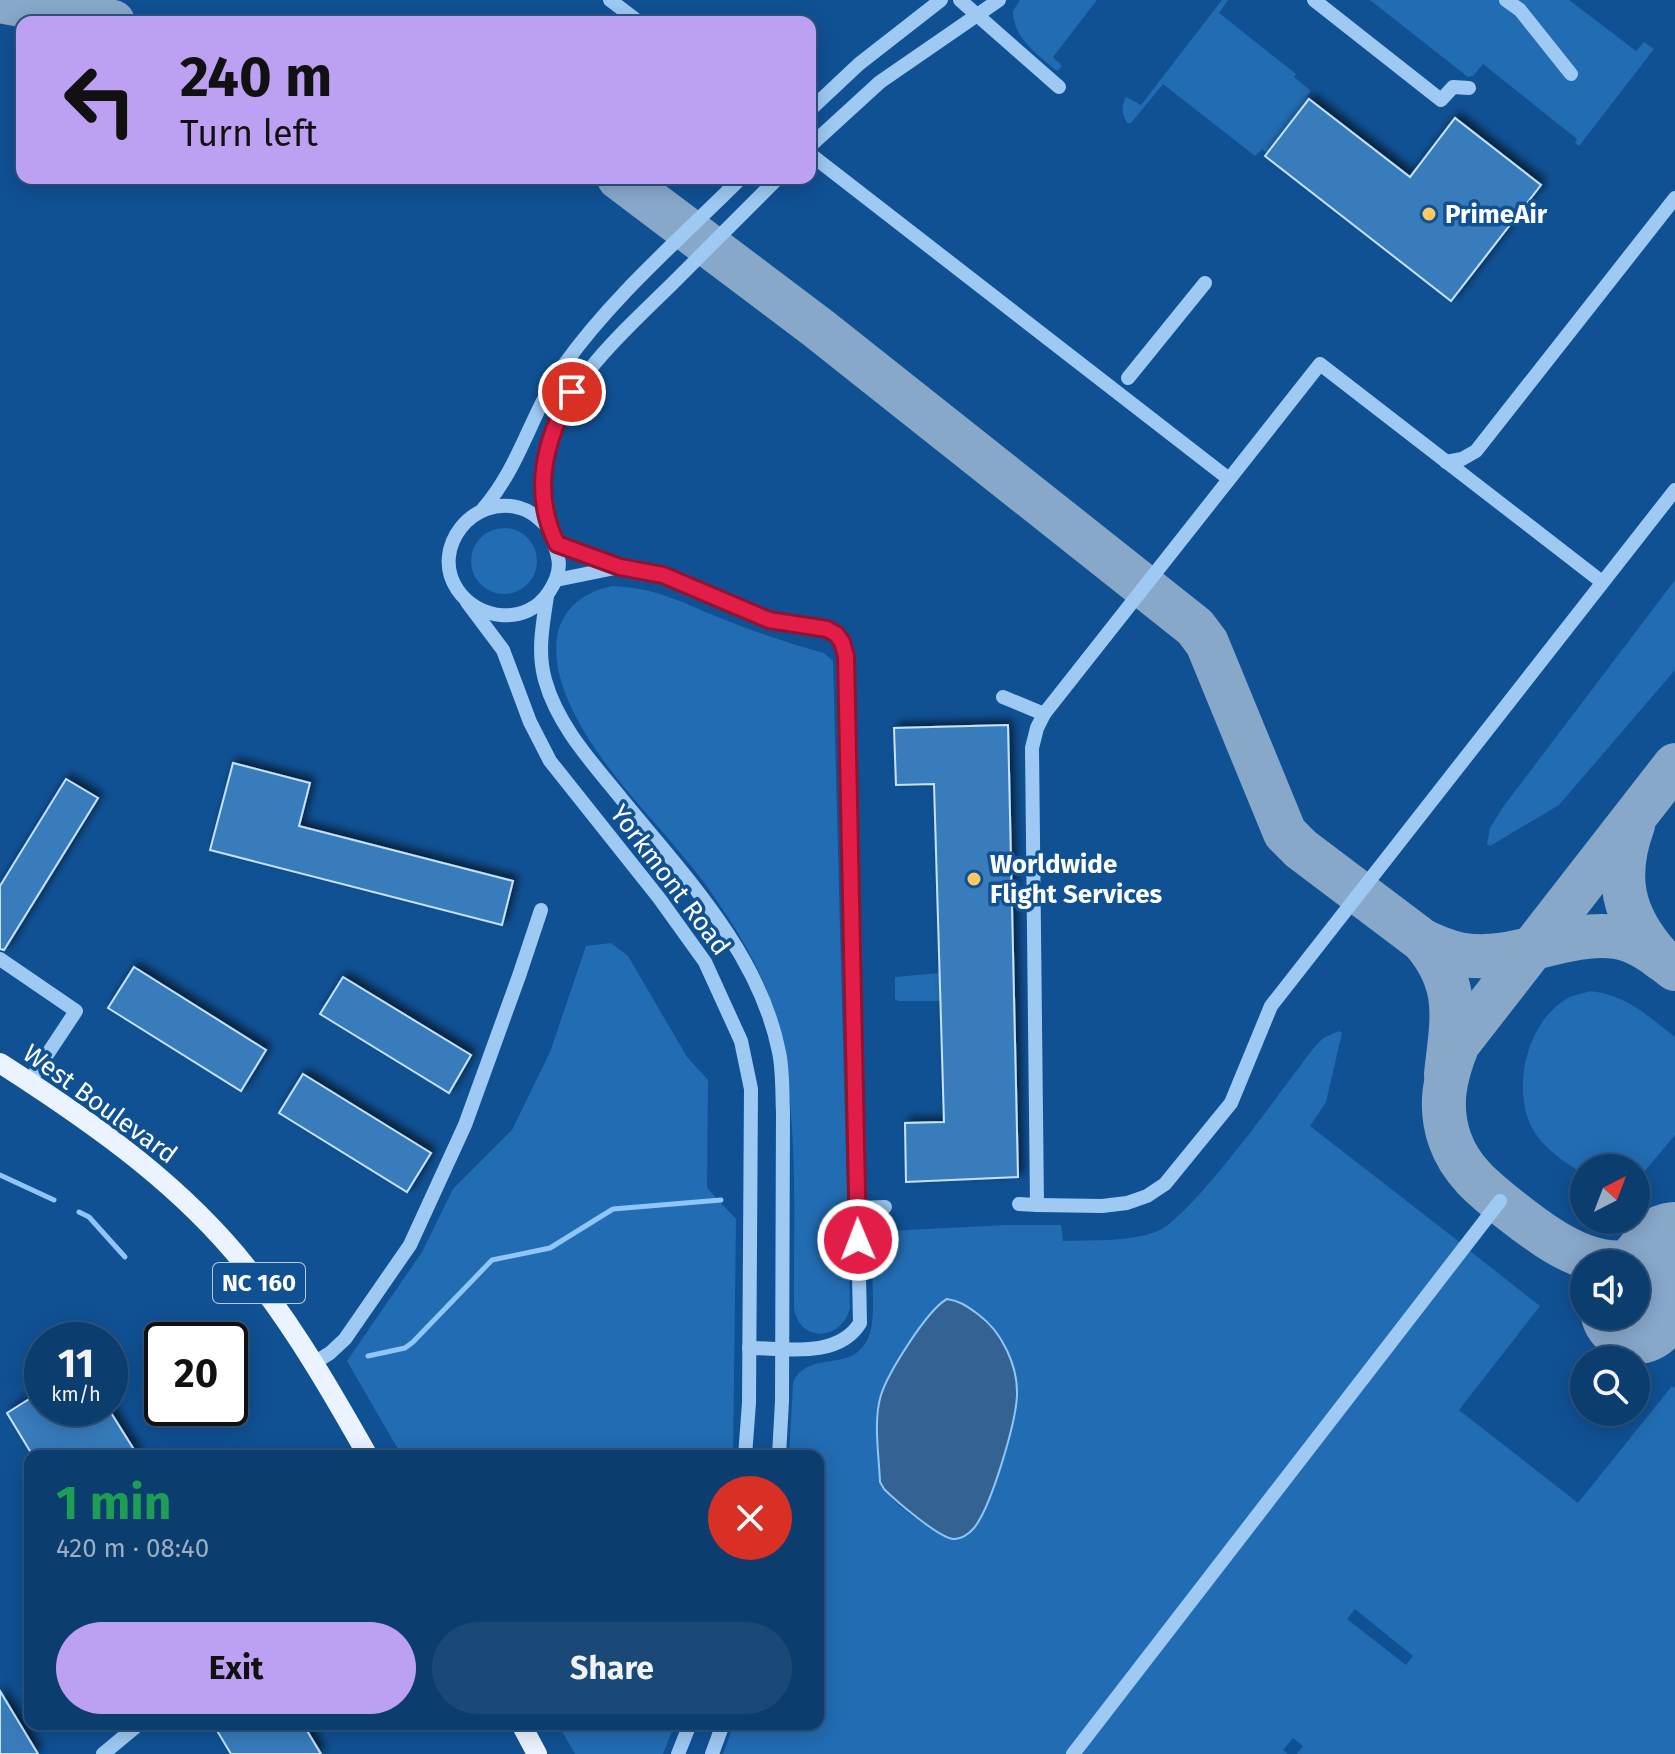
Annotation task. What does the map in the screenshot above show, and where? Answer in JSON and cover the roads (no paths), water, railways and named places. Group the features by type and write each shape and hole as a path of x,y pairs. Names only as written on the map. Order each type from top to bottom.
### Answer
{"main road":[{"name":"West Boulevard","path":"0,1063 71,1108 128,1151 222,1239 257,1280 314,1363 365,1450"},
{"path":"524,1730 537,1754"}],"street":[{"path":"610,0 631,16"},
{"path":"816,104 859,64 941,0"},
{"path":"960,0 1059,87"},
{"path":"816,141 880,82 999,0"},
{"path":"1314,0 1441,100 1453,87 1469,88"},
{"path":"1506,0 1520,10 1571,74"},
{"path":"816,159 1229,479"},
{"name":"Yorkmont Road","path":"735,184 628,291 580,344 547,391 514,467 483,509 467,519 455,534 449,551 449,570 455,587 503,650 530,722 550,761 693,945 716,982 741,1041 751,1089 745,1450"},
{"name":"Yorkmont Road","path":"772,184 614,342 572,392 555,423 543,468 544,502 549,528 557,544 559,562 556,580 547,596 541,649 545,679 559,714 591,761 724,929 755,984 774,1032 782,1080 779,1450"},
{"path":"1446,462 1462,459 1476,451 1675,198"},
{"path":"1128,378 1205,283"},
{"path":"1037,1205 1032,748 1037,728 1044,714 1320,364 1602,582"},
{"path":"1019,1204 1102,1206 1127,1203 1147,1196 1165,1184 1231,1103 1271,1006 1675,490"},
{"path":"483,509 501,505 519,507 549,528"},
{"path":"557,544 620,567 663,575 756,615 801,627 827,629 842,642 846,656 860,1323 853,1334 840,1344 820,1348 749,1348"},
{"path":"556,580 620,567"},
{"path":"467,602 499,616 517,615 547,596"},
{"path":"1003,697 1044,714"},
{"path":"314,1363 345,1339 410,1245 465,1125 541,910"},
{"path":"0,959 76,1011 29,1082"},
{"path":"1073,1754 1500,1201"},
{"path":"858,1208 885,1207"},
{"path":"103,1754 132,1730"},
{"path":"678,1754 688,1730"},
{"path":"712,1754 721,1730"}],"waterway":[{"path":"0,1175 54,1200"},
{"path":"368,1356 405,1348 413,1342 492,1260 550,1248 613,1209 721,1200"},
{"path":"79,1212 89,1217 125,1257"}],"place":[{"name":"PrimeAir","path":"1429,214"},
{"name":"Worldwide Flight Services","path":"974,879"}]}
